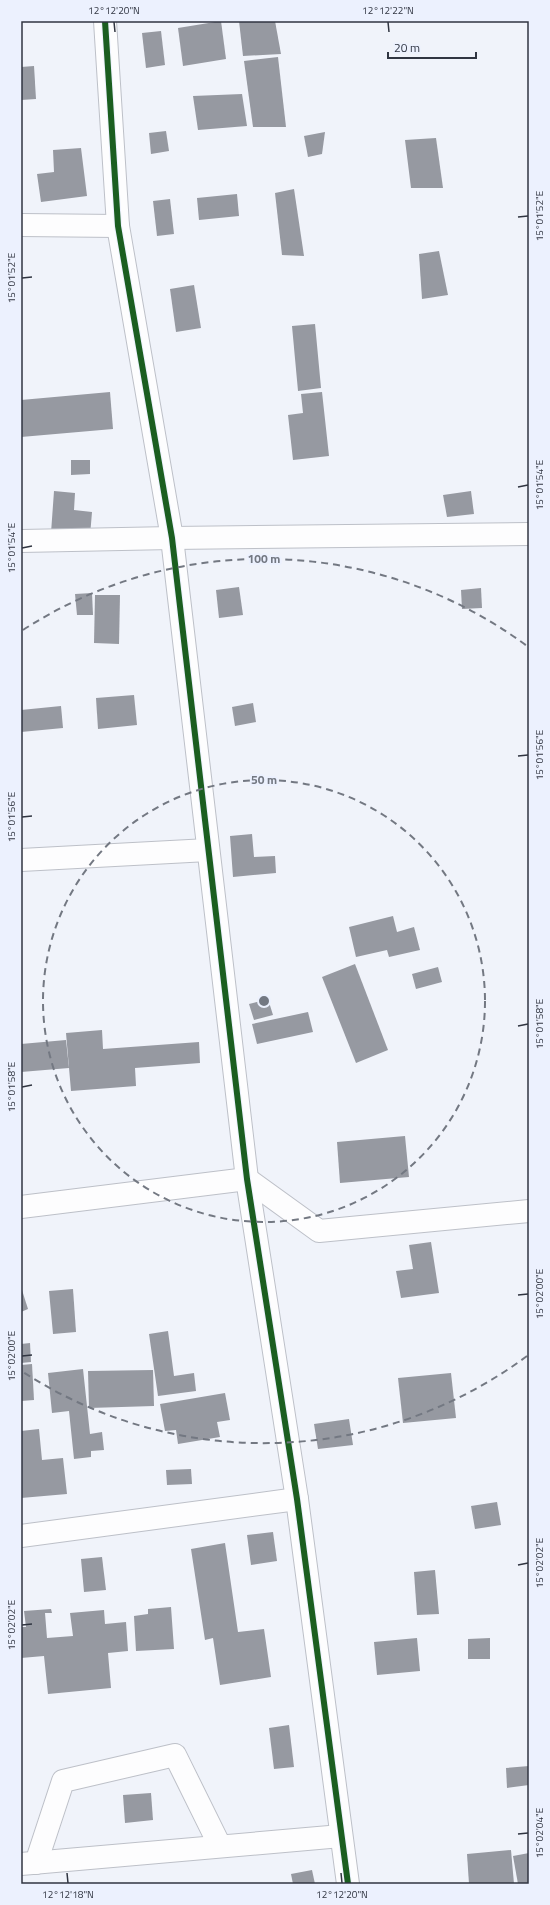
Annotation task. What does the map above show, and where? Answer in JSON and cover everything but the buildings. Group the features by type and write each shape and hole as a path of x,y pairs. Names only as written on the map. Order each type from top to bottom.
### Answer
{"street":[{"path":"105,21 118,226 172,538 247,1179 297,1499 348,1884"},
{"path":"21,225 118,226"},
{"path":"21,541 529,534"},
{"path":"21,860 208,850"},
{"path":"21,1207 247,1179 319,1231 529,1211"},
{"path":"21,1536 297,1499"},
{"path":"220,1846 175,1755 64,1781 28,1864 342,1836"}],"cycle path":[{"path":"105,21 118,226 172,538 247,1179 297,1499 348,1884"}]}
